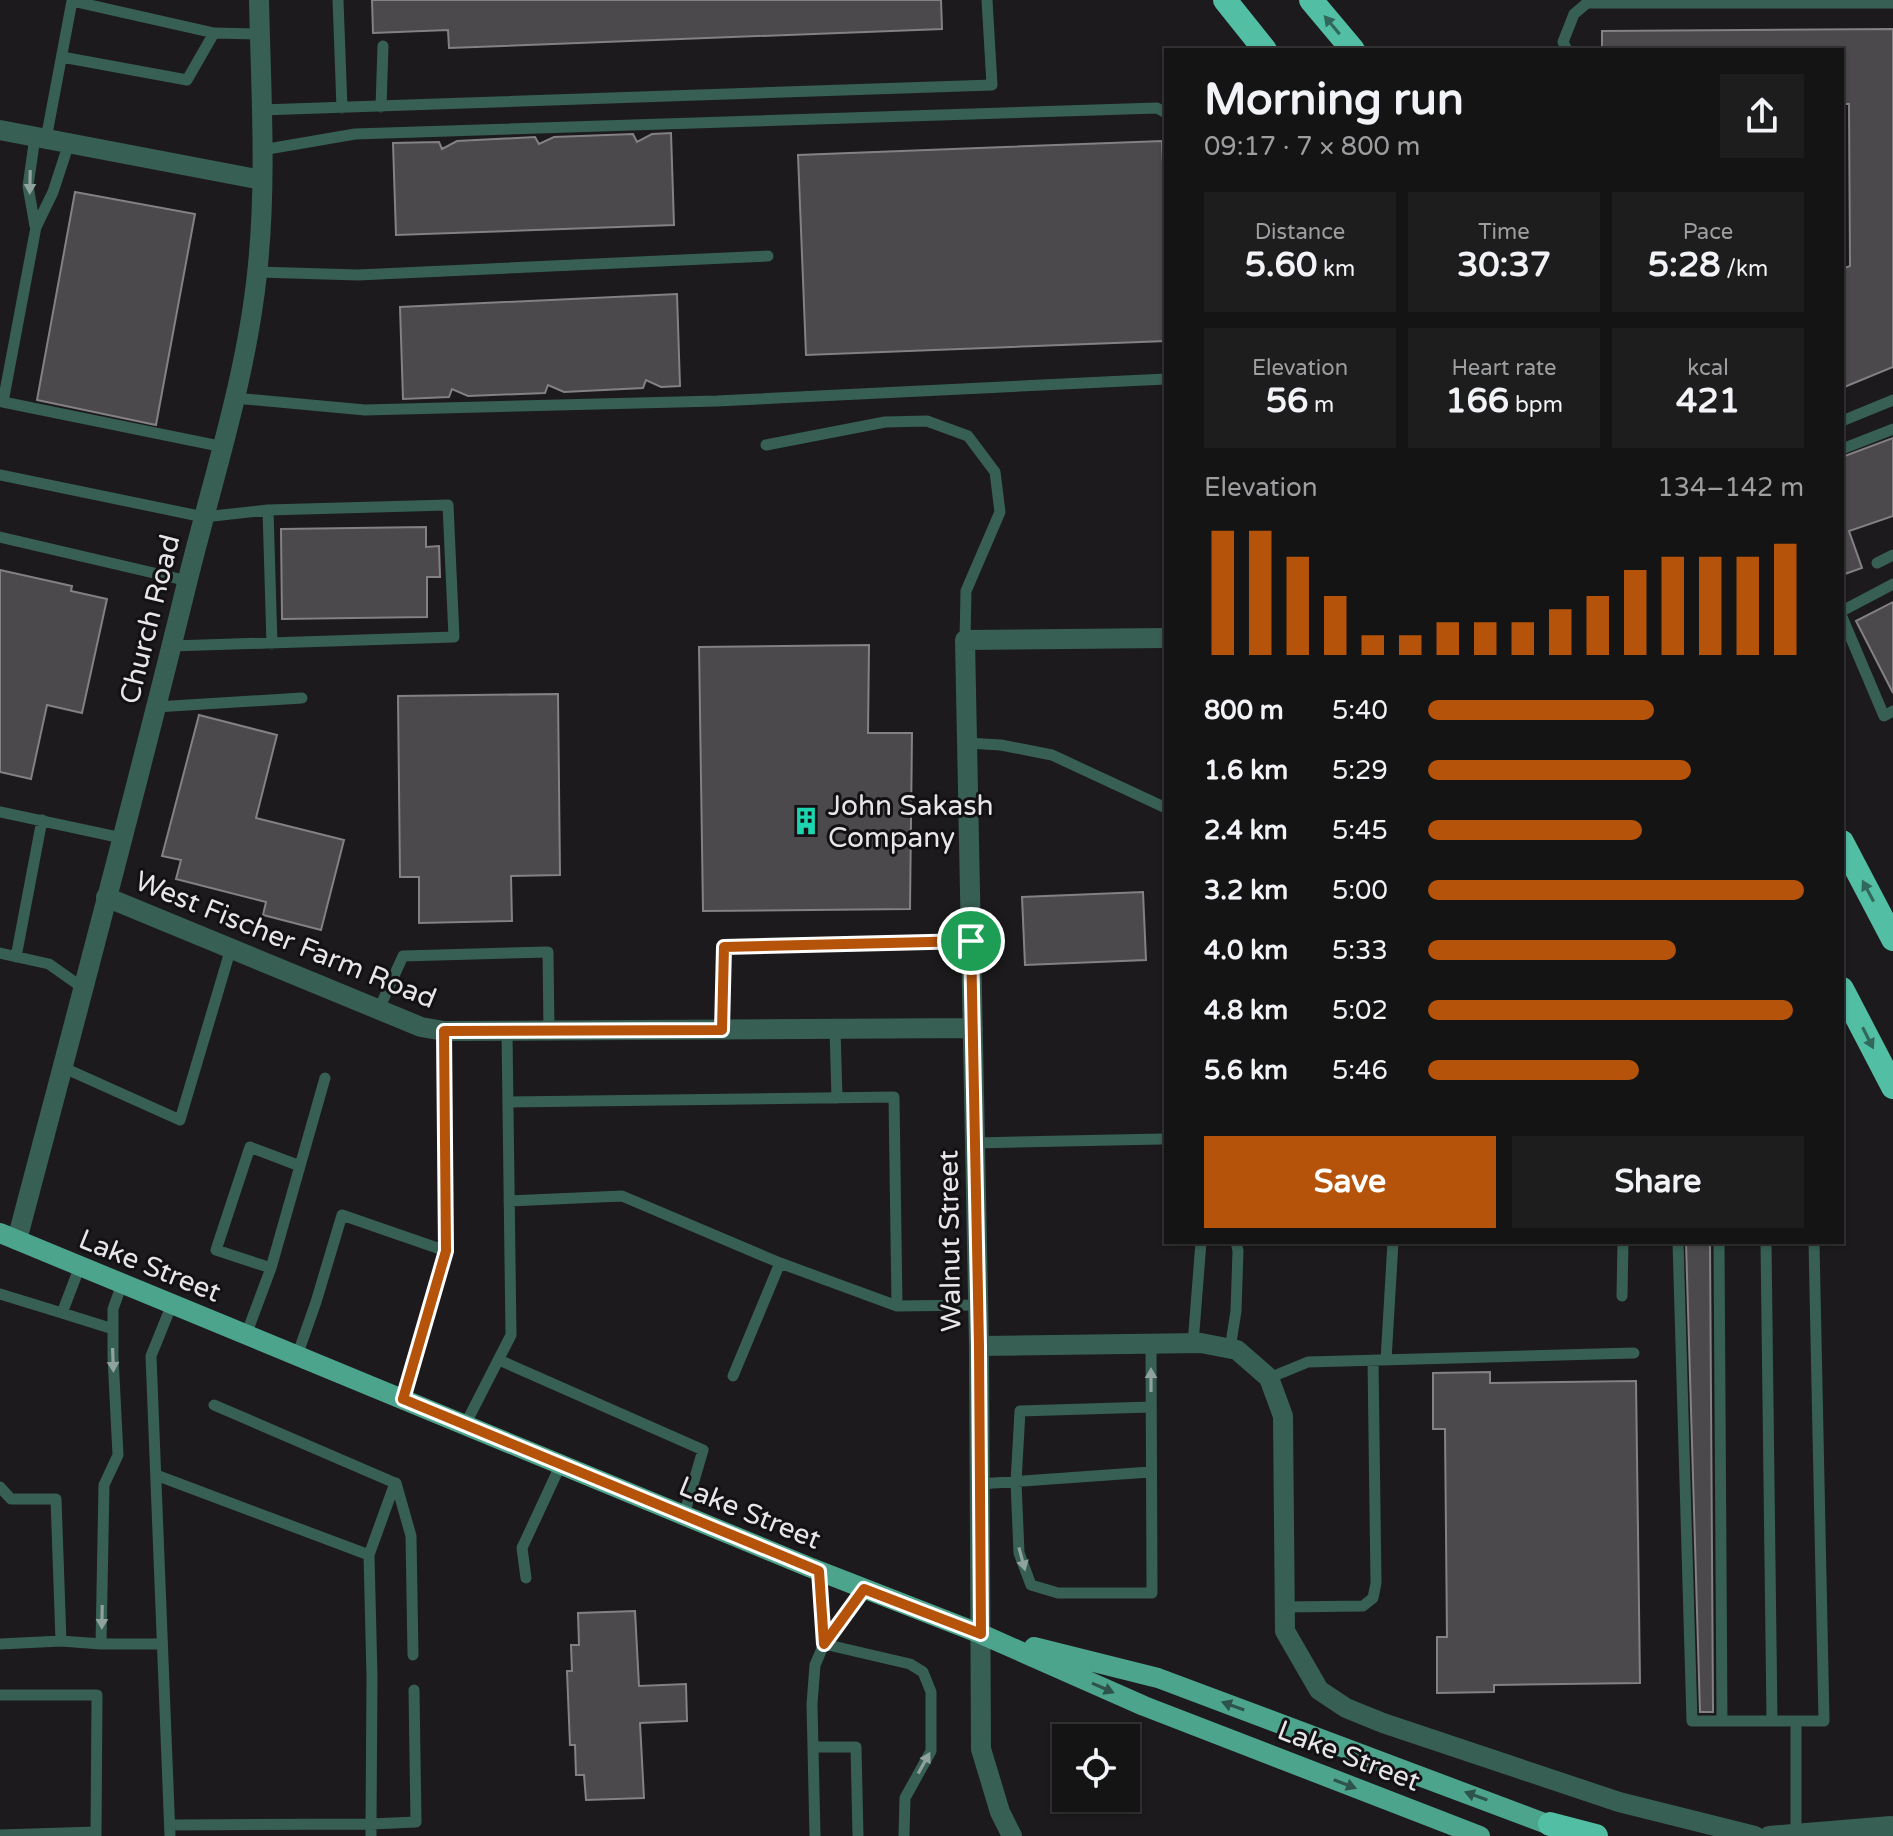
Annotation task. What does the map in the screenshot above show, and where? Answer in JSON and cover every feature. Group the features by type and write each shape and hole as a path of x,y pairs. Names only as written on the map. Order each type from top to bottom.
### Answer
{"highway":[{"path":"1225,0 1263,48"},
{"path":"1311,0 1351,48"},
{"path":"1844,846 1893,939"},
{"path":"1844,993 1893,1087"},
{"path":"1550,1824 1596,1836"}],"main road":[{"name":"Lake Street","path":"8,1236 819,1571 981,1634 1144,1706 1480,1836"},
{"name":"Lake Street","path":"981,1634 1158,1678 1578,1836"}],"street":[{"name":"Church Road","path":"8,1236 62,1067 83,988 224,447 251,320 258,272 262,180 259,0"},
{"path":"0,130 262,180"},
{"path":"965,640 1164,638"},
{"name":"Walnut Street","path":"965,640 979,1346 981,1749 1000,1812 1012,1836"},
{"name":"West Fischer Farm Road","path":"106,897 421,1027 444,1031 973,1028"},
{"path":"979,1346 1193,1344 1237,1350 1269,1378 1283,1416 1285,1631 1319,1690 1346,1708 1383,1723 1619,1802 1755,1836"},
{"path":"1769,1836 1892,1826"}],"lane":[{"path":"338,0 342,108"},
{"path":"261,110 992,85 987,0"},
{"path":"36,227 28,186 62,57 72,1 214,33 260,34"},
{"path":"1566,48 1563,42 1574,14 1587,3 1893,3"},
{"path":"62,57 187,80 214,33"},
{"path":"381,107 383,46"},
{"path":"262,150 355,134 1157,108 1164,112"},
{"path":"69,143 53,192 36,227 3,402 224,447"},
{"path":"258,272 358,275 768,256"},
{"path":"234,398 365,410 717,401 1164,379"},
{"path":"1844,420 1893,400"},
{"path":"766,445 885,422 927,421 968,436 995,472 1000,512 966,591 965,640"},
{"path":"1844,448 1893,429"},
{"path":"0,475 204,517 268,510 448,505 454,637 172,646"},
{"path":"268,510 272,644"},
{"path":"0,537 188,581"},
{"path":"1877,563 1893,555"},
{"path":"1844,610 1893,584"},
{"path":"1844,622 1884,716 1893,711"},
{"path":"156,707 302,698"},
{"path":"967,743 1001,745 1052,755 1164,807"},
{"path":"0,812 122,838"},
{"path":"16,957 42,820"},
{"path":"722,1030 724,947 971,941"},
{"path":"62,1067 180,1120 231,948"},
{"path":"379,1009 403,956 548,952 549,1031"},
{"path":"0,953 49,964 83,988"},
{"path":"835,1029 837,1098"},
{"path":"403,1399 446,1251 444,1031"},
{"path":"465,1425 511,1335 507,1032"},
{"path":"246,1335 271,1268 325,1078"},
{"path":"508,1102 894,1097 897,1306"},
{"path":"975,1143 1162,1139"},
{"path":"271,1268 216,1250 250,1147 300,1166"},
{"path":"509,1201 622,1196 780,1263 897,1306 978,1305"},
{"path":"297,1356 342,1215 446,1251"},
{"path":"1193,1344 1201,1244"},
{"path":"1230,1349 1236,1311 1236,1244"},
{"path":"1386,1360 1393,1244"},
{"path":"1622,1296 1623,1244"},
{"path":"1678,1244 1692,1721 1824,1721 1814,1244"},
{"path":"1719,1244 1722,1721"},
{"path":"1766,1244 1772,1721"},
{"path":"733,1376 780,1263"},
{"path":"62,1313 80,1266"},
{"path":"101,1644 104,1485 118,1455 113,1309 122,1284"},
{"path":"0,1294 113,1329"},
{"path":"172,1304 151,1356 170,1830 371,1830 416,1822 414,1690"},
{"path":"1151,1344 1152,1593 1058,1593 1031,1585 1019,1553 1016,1482 1020,1411 1151,1407"},
{"path":"1269,1378 1308,1362 1634,1353"},
{"path":"499,1360 703,1450 684,1515"},
{"path":"1285,1607 1363,1606 1373,1598 1376,1583 1373,1360"},
{"path":"214,1405 395,1483 411,1536 413,1655"},
{"path":"526,1578 522,1548 561,1464"},
{"path":"980,1484 1150,1472"},
{"path":"156,1475 369,1555"},
{"path":"371,1830 369,1555 395,1483"},
{"path":"0,1487 11,1499 56,1499 61,1641"},
{"path":"819,1571 824,1644"},
{"path":"815,1836 812,1704 815,1665 824,1644 864,1589"},
{"path":"0,1644 61,1641 162,1644"},
{"path":"824,1644 910,1664 923,1672 931,1692 931,1751 905,1798 904,1836"},
{"path":"0,1695 97,1695 96,1834 0,1835"},
{"path":"1796,1721 1796,1834"},
{"path":"813,1747 856,1747 858,1836"}],"building":[{"path":"372,0 941,0 942,29 449,48 448,30 373,33"},
{"path":"1893,29 1893,367 1844,387 1844,268 1850,266 1849,104 1844,104 1844,48 1602,48 1602,31"},
{"path":"671,133 674,225 396,235 393,143 439,142 442,149 457,141 535,137 539,144 554,137 633,134 637,142 652,134"},
{"path":"1162,141 1164,341 806,355 798,155"},
{"path":"75,192 195,214 156,425 37,400"},
{"path":"677,294 680,386 661,387 646,380 643,388 564,392 548,385 545,393 468,396 452,389 449,397 403,399 400,307"},
{"path":"1893,438 1893,516 1849,531 1862,568 1844,574 1844,456"},
{"path":"426,527 426,547 439,546 440,577 427,577 427,617 282,619 281,529"},
{"path":"0,570 72,586 71,591 107,599 82,713 47,705 31,779 0,772"},
{"path":"1893,602 1893,693 1856,621"},
{"name":"John Sakash Company","path":"869,645 868,733 912,733 910,909 703,911 699,647"},
{"path":"558,694 560,875 511,876 512,921 419,923 419,877 400,877 398,696"},
{"path":"199,715 277,735 256,818 344,840 321,930 263,915 266,902 176,879 181,860 162,856"},
{"path":"1143,892 1146,960 1025,965 1022,897"},
{"path":"1686,1244 1710,1244 1713,1712 1700,1712"},
{"path":"1490,1372 1490,1383 1636,1381 1640,1683 1494,1685 1494,1692 1437,1693 1437,1637 1447,1637 1445,1429 1433,1429 1433,1373"},
{"path":"635,1611 639,1686 686,1684 687,1721 640,1723 644,1798 586,1800 584,1775 576,1775 575,1745 570,1745 567,1671 572,1671 571,1645 579,1645 578,1613"}],"place":[{"name":"John Sakash Company","path":"806,821"}],"route":[{"path":"971,941 981,1634 864,1589 824,1644 819,1571 403,1399 446,1251 444,1031 722,1030 724,947 971,941"}]}
